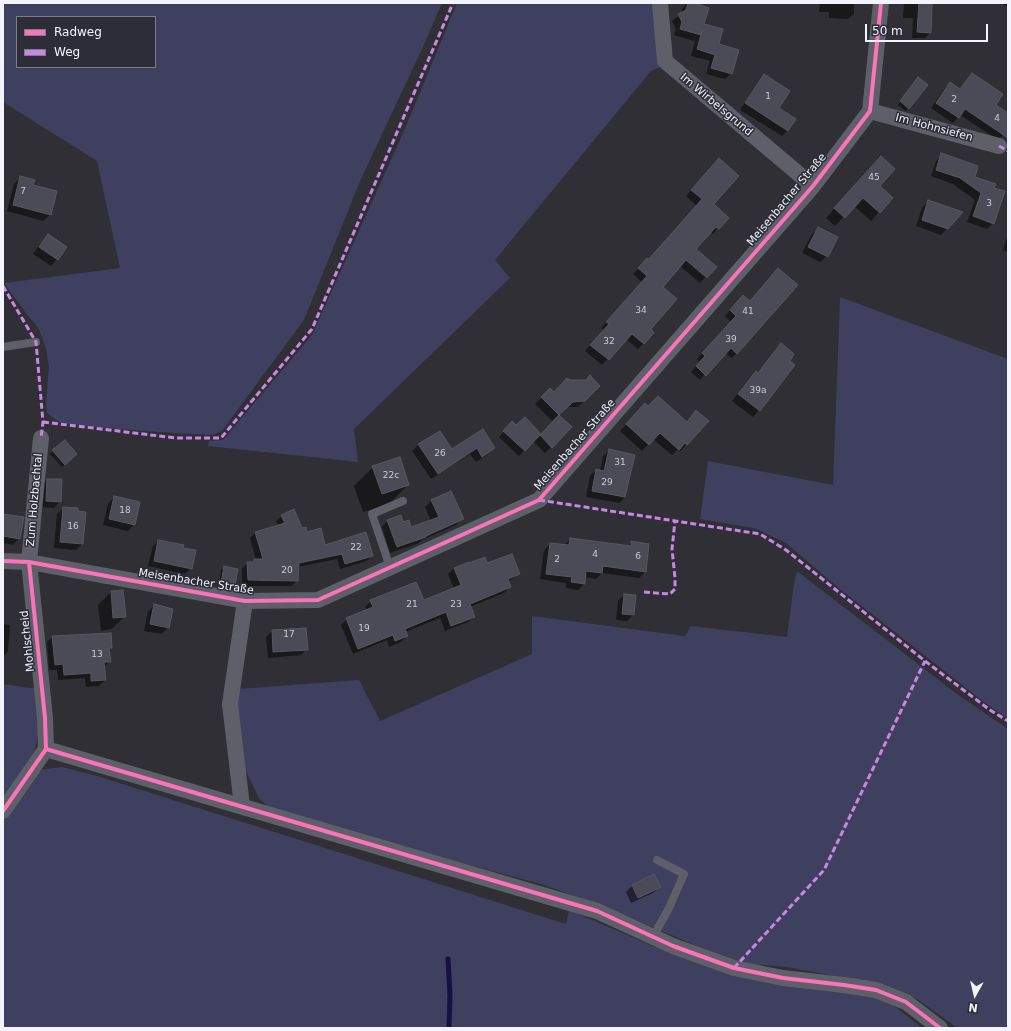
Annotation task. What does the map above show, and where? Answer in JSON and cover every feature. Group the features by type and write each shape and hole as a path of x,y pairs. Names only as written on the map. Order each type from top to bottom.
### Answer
{"street":[{"name":"Im Wirbelsgrund","path":"660,3 665,61 813,186"},
{"path":"870,111 881,3"},
{"name":"Meisenbacher Straße","path":"3,560 29,562 245,601 318,600 539,500 813,186 870,111"},
{"name":"Im Hohnsiefen","path":"870,111 999,146"},
{"name":"Zum Holzbachtal","path":"29,562 41,438"},
{"name":"Mohlscheid","path":"29,562 45,718 46,749"},
{"path":"242,806 230,704 245,601"},
{"path":"3,811 46,749 597,911 673,946 734,968 783,978 876,990 906,1002 940,1028"}],"lane":[{"path":"3,347 36,342"},
{"path":"390,567 372,514 403,501"},
{"path":"653,937 669,908 684,874 658,860"}],"shaded area":[{"path":"3,3 442,3 361,179 304,320 222,431 212,435 104,428 60,423 47,413 46,402 49,367 46,349 39,329 4,283 120,268 97,161 3,102"},
{"path":"457,3 654,3 660,67 651,71 495,260 510,278 354,429 358,462 208,446 209,441 223,440 312,335 404,131"},
{"path":"840,297 1008,359 1008,719 980,699 835,585 786,543 754,528 700,519 708,461 833,485"},
{"path":"797,571 957,694 1008,729 1008,1028 956,1028 917,999 877,984 787,967 732,961 608,908 541,884 274,813 259,798 245,769 236,711 238,689 359,680 380,721 532,654 532,616 685,636 691,626 787,637"},
{"path":"3,684 30,688 36,687 41,722 33,759 3,805"},
{"path":"62,767 97,776 566,924 569,910 665,951 748,978 849,991 888,1001 922,1028 3,1028 3,820 38,770"}],"building":[{"path":"688,3 694,3 709,8 704,24 723,29 719,44 739,50 732,74 711,68 715,55 697,49 701,35 680,29 682,22 678,14 686,10"},
{"path":"919,3 932,3 931,33 917,32"},
{"path":"972,73 1003,94 996,105 1008,113 1008,138 965,109 959,118 936,103 950,82 960,89"},
{"path":"764,74 790,91 779,108 796,119 788,131 745,103"},
{"path":"918,77 928,85 909,109 900,101"},
{"path":"941,153 978,166 975,177 996,184 994,188 1005,191 994,224 973,216 981,193 960,178 936,170"},
{"path":"881,156 895,169 880,186 893,198 880,213 863,198 845,218 834,208"},
{"path":"719,158 739,176 714,204 729,218 719,229 716,227 696,249 717,267 707,278 686,260 663,287 677,299 651,329 654,333 644,344 632,334 609,360 590,345 609,324 606,322 647,276 638,268 647,258 649,259 702,199 691,190"},
{"path":"20,176 35,180 33,185 57,191 51,215 13,205"},
{"path":"928,200 963,212 948,229 922,220"},
{"path":"818,227 838,237 828,257 808,247"},
{"path":"48,234 67,247 58,260 39,247"},
{"path":"778,268 798,285 737,354 731,348 706,376 696,366 705,356 702,353 736,316 730,310 743,295 750,301"},
{"path":"781,343 794,354 790,361 795,365 760,411 738,394 756,371 758,373"},
{"path":"590,375 600,386 585,401 573,402 559,415 541,397 550,388 554,392 567,378 570,380 586,380"},
{"path":"658,396 687,422 696,410 709,421 687,445 685,443 679,450 660,433 649,445 626,424 645,403 648,406"},
{"path":"559,415 572,427 552,448 540,435"},
{"path":"525,417 541,434 525,451 503,431 512,421 516,425"},
{"path":"483,429 495,448 482,457 477,448 438,474 418,444 440,431 452,449"},
{"path":"65,440 77,454 65,465 52,450"},
{"path":"609,449 635,455 625,497 592,491 596,469 604,471"},
{"path":"400,457 409,485 382,494 372,466"},
{"path":"47,479 62,479 61,502 46,501"},
{"path":"451,491 464,519 426,537 397,547 387,520 401,515 403,522 409,520 411,527 439,517 431,500"},
{"path":"114,496 140,502 135,525 109,519"},
{"path":"63,507 78,508 78,511 86,512 83,544 60,542"},
{"path":"294,509 302,528 306,527 307,532 321,528 325,545 366,532 373,556 345,564 342,554 299,563 298,581 248,580 247,562 254,562 254,559 263,559 255,532 285,523 281,515"},
{"path":"3,514 24,517 20,539 3,536"},
{"path":"570,538 631,546 631,541 649,544 646,572 603,566 602,573 586,571 585,584 571,582 572,577 546,574 550,543 569,545"},
{"path":"158,540 184,545 183,548 196,550 192,569 154,561"},
{"path":"512,554 520,574 508,579 511,587 470,604 475,617 451,626 446,612 405,629 408,636 395,641 393,635 358,649 346,618 373,607 370,600 416,582 424,600 461,585 454,568 485,557 487,563"},
{"path":"224,566 238,569 235,585 221,583"},
{"path":"123,590 126,617 113,618 111,591"},
{"path":"624,594 636,595 634,615 622,614"},
{"path":"154,604 173,609 169,628 150,624"},
{"path":"306,628 308,650 273,652 272,630"},
{"path":"111,633 112,648 109,648 111,662 104,662 106,680 91,681 91,673 64,675 63,664 55,665 52,636"},
{"path":"654,874 661,887 638,898 632,885"}],"waterway":[{"path":"448,959 450,995 449,1028"}],"marked path":[{"path":"43,422 176,438 221,438 312,329 453,3"},
{"path":"999,146 1008,151"},
{"path":"3,286 36,342 43,422 41,438"},
{"path":"539,500 760,534 786,550 925,661 990,710 1008,721"},
{"path":"644,592 670,594 675,589 672,549 675,521"},
{"path":"734,968 824,870 925,661"}],"cycle path":[{"path":"3,561 29,562 245,601 318,600 539,500 813,186 870,111 881,3"},
{"path":"3,811 46,749 45,718 29,562"},
{"path":"46,749 597,911 673,946 734,968 783,978 876,990 906,1002 940,1028"}]}
